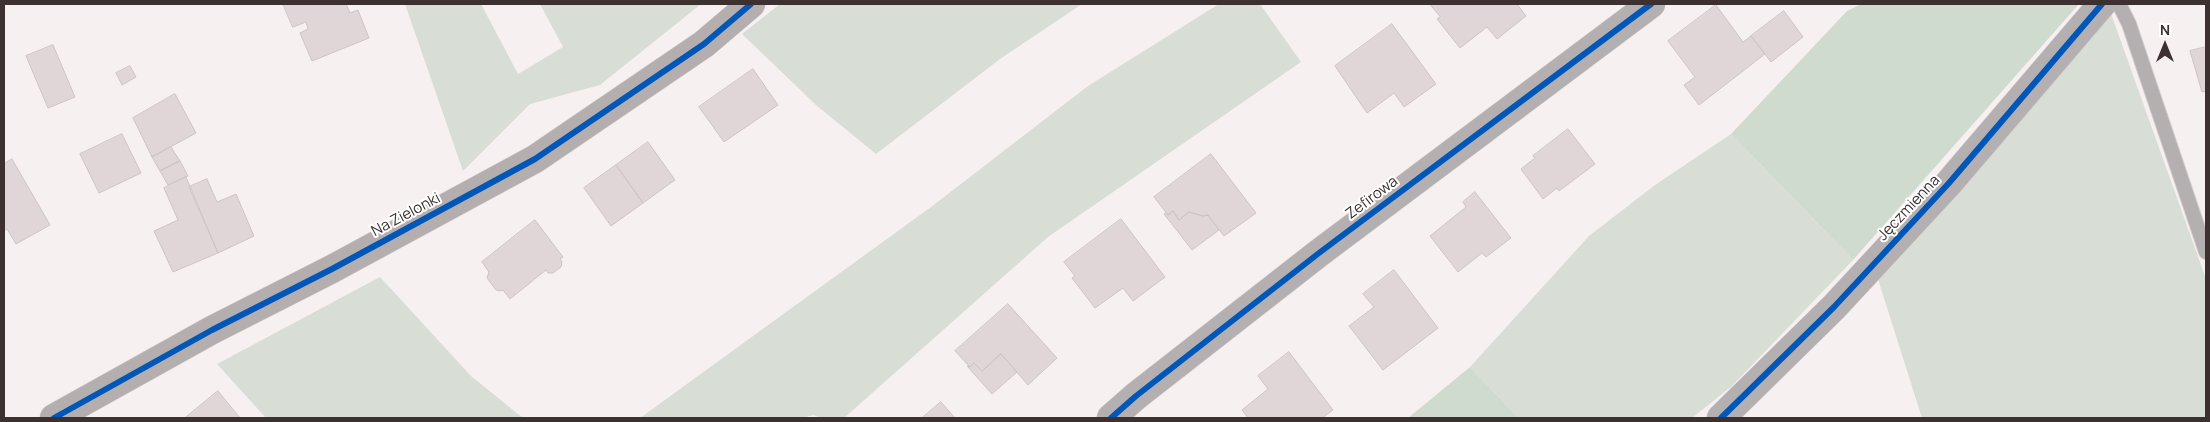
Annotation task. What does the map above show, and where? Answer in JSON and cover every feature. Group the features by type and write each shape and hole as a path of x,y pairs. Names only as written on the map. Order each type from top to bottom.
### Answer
{"street":[{"name":"Na Zielonki","path":"54,418 212,330 332,269 535,159 704,44 751,4"},
{"name":"Zefirowa","path":"1111,418 1136,396 1312,259 1651,4"},
{"name":"Jęczmienna","path":"1721,418 1834,307 1942,190 2102,4"}],"lane":[{"path":"2119,4 2129,24 2206,252"}],"shaded area":[{"path":"405,4 481,4 518,74 563,47 540,4 701,4 600,85 530,104 463,171"},
{"path":"780,4 1082,4 1000,59 876,154 816,105 742,34"},
{"path":"1219,4 1260,4 1301,62 1048,237 844,418 821,418 814,415 801,418 640,418 931,207 1088,86"},
{"path":"1861,4 2079,4 1853,260 1731,134 1847,11"},
{"path":"2109,8 2206,279 2206,418 1922,418 1877,276"},
{"path":"1731,134 1853,260 1732,386 1692,418 1519,418 1470,367 1589,236 1655,185"},
{"path":"380,277 471,376 523,418 266,418 217,364"},
{"path":"1470,367 1519,418 1408,418"}],"building":[{"path":"283,4 346,4 350,13 358,10 369,38 312,61 300,33 308,29 306,22 293,27"},
{"path":"1430,4 1517,4 1526,16 1497,39 1487,27 1460,48 1437,19 1440,17"},
{"path":"1716,5 1743,42 1751,36 1765,54 1699,105 1684,85 1695,77 1668,41"},
{"path":"1784,11 1803,37 1771,62 1751,36"},
{"path":"1392,24 1436,84 1404,107 1394,93 1367,113 1335,66"},
{"path":"53,45 75,97 48,108 26,56"},
{"path":"2206,47 2206,91 2202,92 2190,51"},
{"path":"130,66 136,77 122,85 116,73"},
{"path":"753,69 778,105 724,142 699,107"},
{"path":"175,94 196,133 152,157 133,118"},
{"path":"1568,129 1595,164 1559,191 1557,188 1543,199 1521,169 1535,158 1533,156"},
{"path":"122,134 141,173 99,193 80,154"},
{"path":"648,142 675,180 643,203 616,165"},
{"path":"171,147 180,161 160,171 152,157"},
{"path":"1211,154 1256,213 1224,236 1208,215 1203,216 1189,212 1179,220 1173,211 1168,215 1154,197"},
{"path":"12,159 50,225 16,244 7,229 4,231 4,164"},
{"path":"180,161 188,176 168,185 160,171"},
{"path":"616,165 643,203 611,226 584,188"},
{"path":"186,177 218,253 173,272 154,231 178,220 164,188"},
{"path":"207,179 217,202 236,194 254,236 218,253 189,187"},
{"path":"1475,192 1511,238 1486,257 1482,253 1458,272 1430,236 1466,207 1463,202"},
{"path":"1173,211 1179,220 1189,212 1203,216 1208,215 1219,230 1192,250 1164,214 1168,215"},
{"path":"1121,219 1165,277 1133,301 1123,288 1095,308 1072,278 1075,276 1064,262"},
{"path":"535,220 563,257 560,259 562,262 561,267 553,273 548,273 546,270 510,299 503,290 496,290 487,278 489,272 482,262"},
{"path":"1394,270 1438,328 1383,370 1349,326 1374,307 1363,294"},
{"path":"1008,304 1057,358 1028,385 1001,354 982,371 974,363 970,367 955,351"},
{"path":"1289,352 1333,410 1322,418 1248,418 1242,410 1268,389 1258,376"},
{"path":"1001,354 1017,372 992,394 967,366 970,367 974,363 982,371"},
{"path":"218,391 240,418 185,418"},
{"path":"941,402 955,418 922,418"}],"cycle path":[{"path":"54,418 212,330 332,269 535,159 704,44 751,4"},
{"path":"1111,418 1136,396 1319,253 1651,4"},
{"path":"1721,418 1834,307 1949,183 2102,4"}]}
